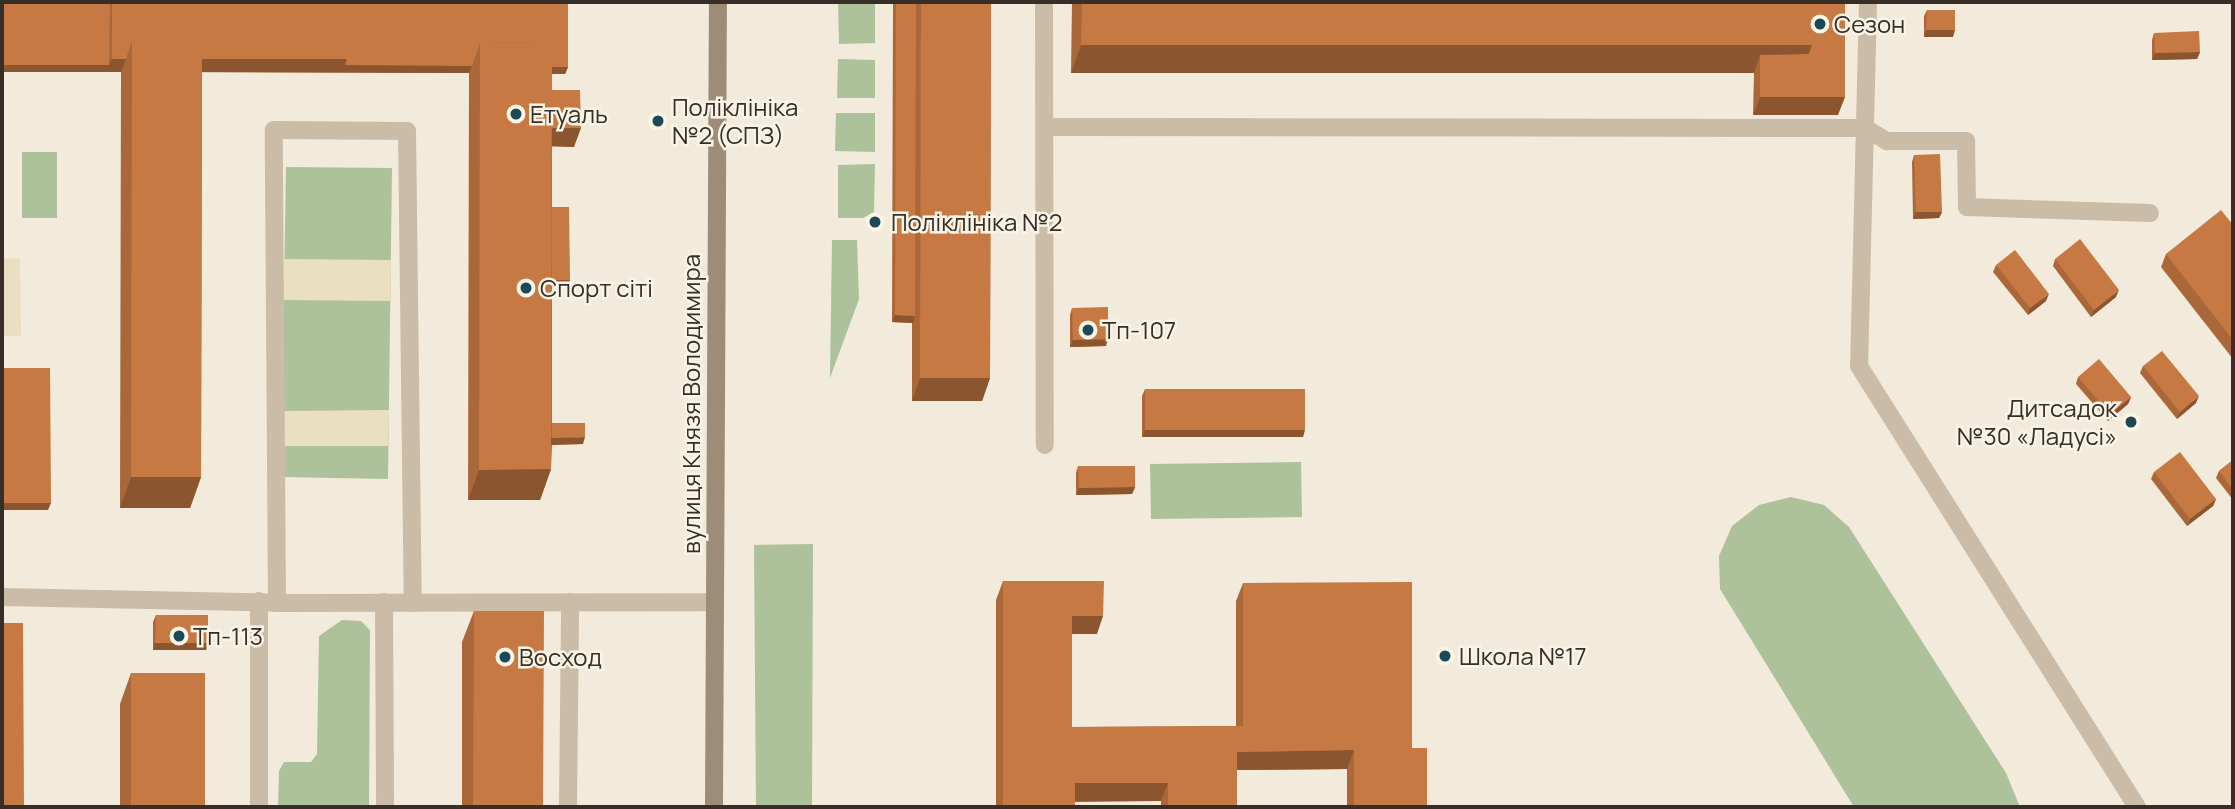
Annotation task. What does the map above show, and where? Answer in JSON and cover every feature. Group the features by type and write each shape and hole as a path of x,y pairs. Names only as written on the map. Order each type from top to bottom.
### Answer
{"main road":[{"name":"вулиця Князя Володимира","path":"714,807 718,2"}],"lane":[{"path":"1044,2 1045,445"},
{"path":"1868,2 1859,366 2137,807"},
{"path":"1045,127 1865,128 1887,141 1966,141 1967,207 2150,213"},
{"path":"259,807 268,602 274,130 407,131 412,603"},
{"path":"2,597 268,602 715,602"},
{"path":"384,602 385,807"},
{"path":"568,807 570,602"}],"green space":[{"path":"838,2 875,2 875,43 839,44"},
{"path":"838,59 875,60 875,98 837,98"},
{"path":"836,113 875,113 875,152 835,151"},
{"path":"22,152 57,152 57,218 22,218"},
{"path":"875,164 874,212 863,218 838,218 838,165"},
{"path":"286,167 392,168 388,479 281,477"},
{"path":"832,240 857,240 859,299 830,378"},
{"path":"1301,462 1302,517 1151,519 1150,464"},
{"path":"1791,497 1824,505 1849,527 2006,773 2020,807 1854,807 1720,589 1719,556 1732,526 1759,505"},
{"path":"813,544 812,807 756,807 754,545"},
{"path":"342,620 361,621 370,630 369,807 278,807 279,771 284,762 311,762 317,754 319,636"}],"shaded area":[{"path":"20,258 21,336 2,336 2,259"},
{"path":"284,259 391,260 390,301 283,300"},
{"path":"389,410 388,446 282,446 282,411"}],"building":[{"path":"2,2 110,2 109,65 2,65"},
{"path":"112,2 347,2 347,59 202,59 202,41 132,41 126,59 112,59"},
{"path":"347,2 568,2 568,67 552,67 552,42 480,43 472,66 345,65"},
{"path":"896,2 916,2 915,316 895,315"},
{"path":"921,2 991,2 990,378 920,378"},
{"path":"1082,2 1812,2 1812,45 1081,45"},
{"path":"1812,2 1845,2 1845,97 1760,97 1760,55 1809,54 1812,45"},
{"path":"1927,10 1955,10 1955,30 1926,30"},
{"path":"2199,31 2200,52 2155,53 2154,33"},
{"path":"132,41 202,41 201,477 131,477"},
{"path":"552,42 551,469 479,470 480,43"},
{"path":"552,90 580,90 581,128 552,128"},
{"path":"1940,154 1942,212 1916,212 1914,155"},
{"path":"552,207 569,207 570,280 552,280"},
{"path":"2221,210 2233,225 2233,340 2166,254"},
{"path":"2080,239 2119,290 2094,310 2055,259"},
{"path":"2015,250 2049,294 2030,308 1996,265"},
{"name":"Тп-107","path":"1108,307 1108,339 1073,340 1072,308"},
{"path":"2162,351 2199,396 2180,412 2143,366"},
{"path":"2099,359 2131,397 2110,414 2078,377"},
{"path":"2,368 50,368 51,503 2,503"},
{"path":"1145,389 1305,389 1305,430 1145,430"},
{"path":"552,423 585,423 585,437 552,438"},
{"path":"2180,452 2216,499 2190,519 2154,472"},
{"path":"2233,460 2233,490 2219,471"},
{"path":"1078,466 1135,466 1135,487 1079,488"},
{"path":"1003,581 1104,581 1103,616 1072,616 1072,727 1243,726 1243,583 1412,582 1412,748 1427,748 1427,807 1354,807 1354,750 1237,752 1237,807 1168,807 1168,783 1075,783 1075,807 1003,807"},
{"path":"474,611 544,611 543,807 473,807"},
{"name":"Тп-113","path":"156,615 208,615 208,643 155,643"},
{"path":"2,623 23,623 24,807 2,807"},
{"path":"131,673 205,673 205,807 131,807"}],"place":[{"name":"Сезон","path":"1820,24"},
{"name":"Етуаль","path":"516,114"},
{"name":"Поліклініка №2 (СПЗ)","path":"658,121"},
{"name":"Поліклініка №2","path":"875,222"},
{"name":"Спорт сiтi","path":"526,288"},
{"name":"Тп-107","path":"1088,330"},
{"name":"Дитсадок №30 «Ладусі»","path":"2131,422"},
{"name":"Тп-113","path":"179,636"},
{"name":"Школа №17","path":"1445,656"},
{"name":"Восход","path":"505,657"}]}
